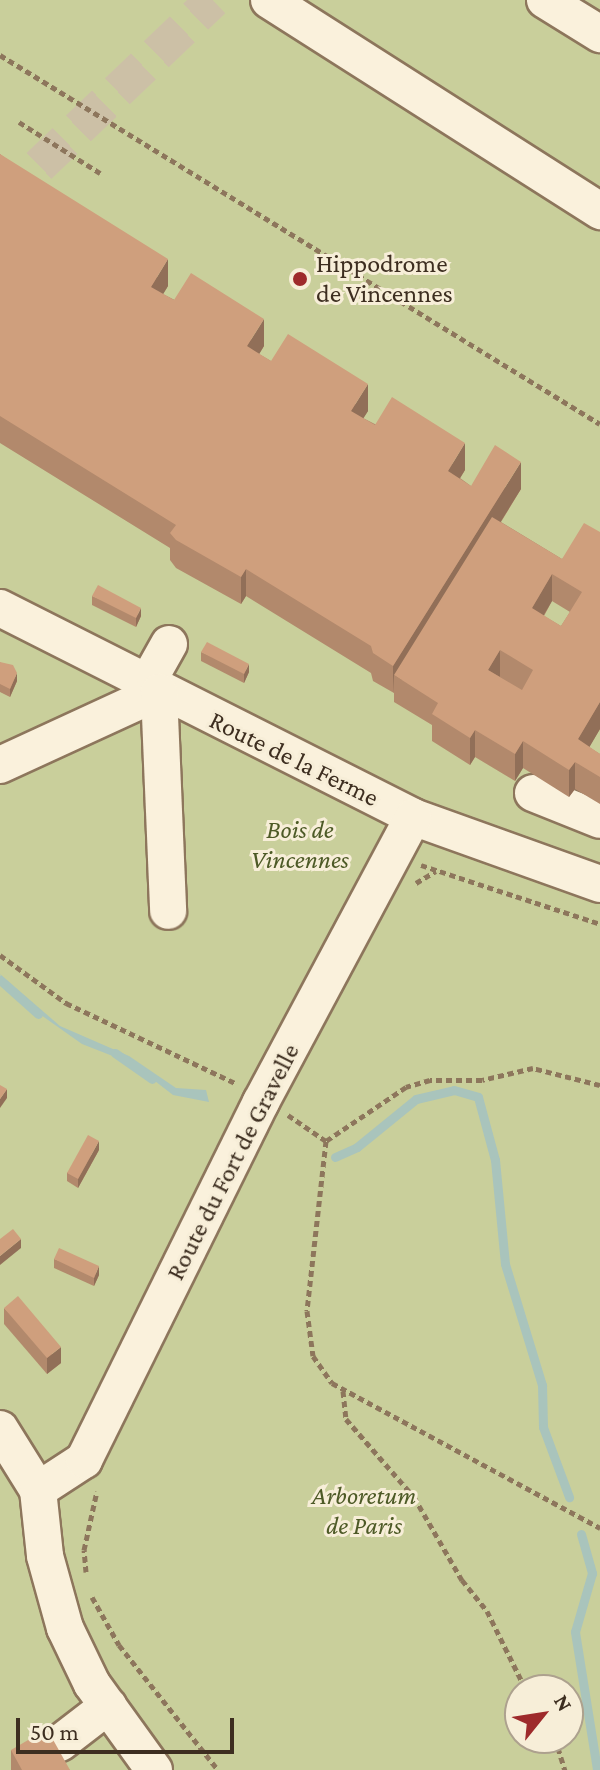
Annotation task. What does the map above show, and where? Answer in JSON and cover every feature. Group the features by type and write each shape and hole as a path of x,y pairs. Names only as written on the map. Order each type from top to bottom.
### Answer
{"street":[{"path":"269,0 600,211"},
{"path":"545,0 600,34"},
{"name":"Route de la Ferme","path":"0,608 413,817 600,884"},
{"path":"168,911 153,688 169,644"},
{"path":"0,765 153,688"},
{"path":"533,793 600,820"},
{"name":"Route du Fort de Gravelle","path":"38,1490 84,1460 261,1102 402,871 413,817"},
{"path":"0,1429 38,1490 45,1556 65,1628 108,1706 154,1770"},
{"path":"60,1743 108,1706"}],"path":[{"path":"0,55 600,424"},
{"path":"19,122 100,173"},
{"path":"402,871 436,871 600,924"},
{"path":"402,871 436,871"},
{"path":"0,955 66,1003 217,1072 261,1102 298,1119 326,1141"},
{"path":"326,1141 406,1087 430,1080 482,1080 533,1068 600,1085"},
{"path":"326,1141 308,1337 321,1371 343,1391 600,1528"},
{"path":"343,1391 346,1419 414,1497 462,1580 487,1611 518,1674"},
{"path":"87,1579 84,1550 100,1479"},
{"path":"88,1589 119,1645 218,1770"}],"green space":[{"name":"Bois de Vincennes","path":"0,0 600,0 600,1770 0,1770"}],"water":[{"path":"0,974 60,1026 129,1056 176,1088 206,1090 209,1102 173,1095 133,1064 82,1044 7,991"}],"building":[{"path":"0,154 168,259 151,287 174,300 191,273 264,319 247,346 271,361 288,334 368,384 351,411 375,425 392,397 465,443 448,471 471,486 495,445 521,462 393,666 373,653 371,646 246,569 241,577 176,540 170,533 176,525 0,416"},
{"path":"492,517 562,559 584,523 600,532 600,702 578,739 600,754 600,777 575,762 569,770 523,741 515,754 475,730 470,738 432,714 438,703 394,675","holes":["552,574 582,592 561,626 532,608","500,650 533,670 522,690 488,670"]},
{"path":"98,585 141,608 136,618 92,596"},
{"path":"207,642 249,664 244,674 201,652"},
{"path":"0,662 13,665 17,673 10,689 0,684"},
{"path":"0,1085 7,1089 0,1099"},
{"path":"88,1135 99,1141 78,1179 67,1173"},
{"path":"13,1229 21,1239 0,1256 0,1239"},
{"path":"59,1248 99,1266 94,1278 54,1259"},
{"path":"18,1296 61,1347 47,1358 4,1308"},
{"path":"47,1729 70,1770 22,1770 11,1750"}],"waterway":[{"path":"0,980 38,1014"},
{"path":"115,1053 152,1079"},
{"path":"335,1157 357,1147 416,1099 454,1090 478,1097 495,1160 505,1264 542,1385 543,1427 569,1497"},
{"path":"581,1534 592,1573 575,1632 597,1770"}],"tunnel":[{"path":"0,203 213,0"}],"place":[{"name":"Hippodrome de Vincennes","path":"300,279"}],"park label":[{"name":"Arboretum de Paris","path":"364,1511"}]}
